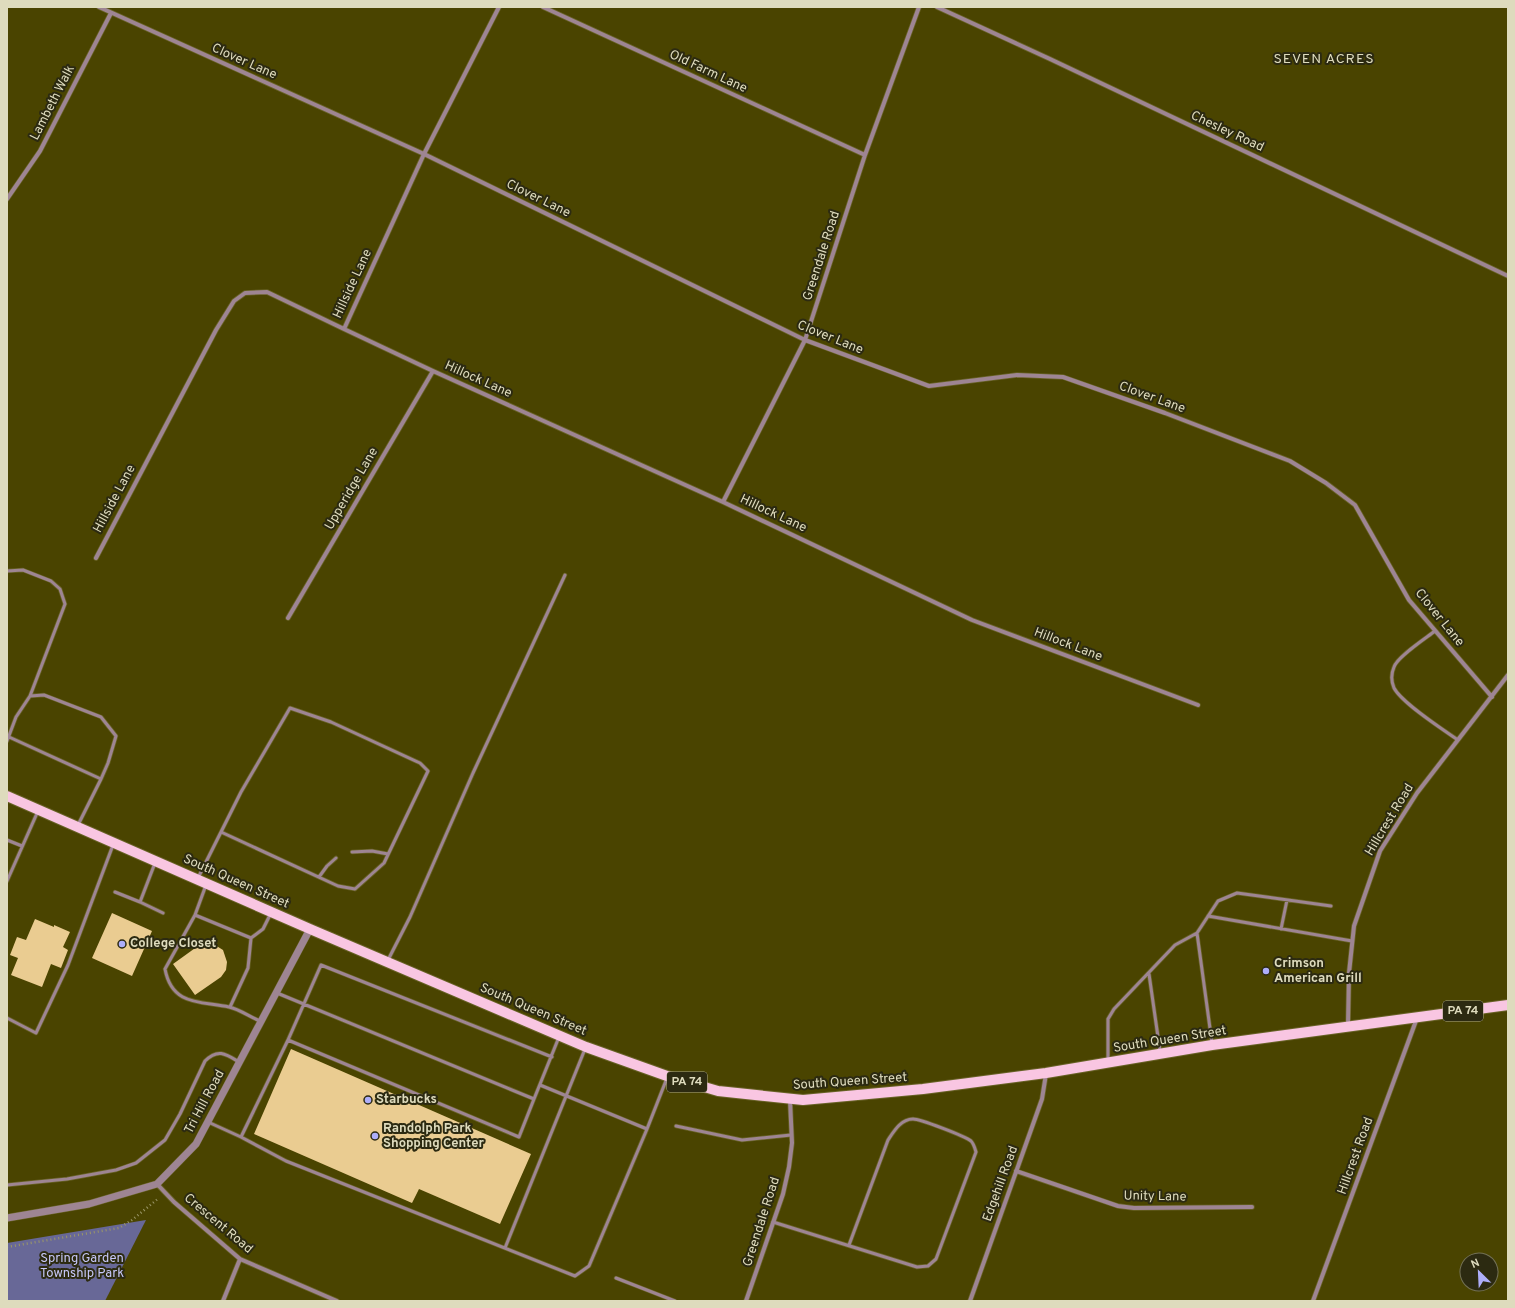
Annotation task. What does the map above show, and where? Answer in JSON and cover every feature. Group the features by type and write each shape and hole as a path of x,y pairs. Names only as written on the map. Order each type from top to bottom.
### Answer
{"main road":[{"name":"South Queen Street","path":"7,796 271,912 586,1047 667,1076 718,1091 790,1100 803,1100 916,1090 1046,1073 1212,1045 1417,1018 1508,1004"}],"street":[{"name":"Clover Lane","path":"99,7 424,154 804,340 929,386 1016,374 1063,377 1165,413 1290,461 1326,483 1355,505 1409,600 1492,697"},
{"name":"Hillside Lane","path":"96,558 216,330 234,301 245,293 267,292 344,329 424,154 499,7"},
{"name":"Old Farm Lane","path":"543,7 865,155"},
{"name":"Greendale Road","path":"723,502 804,340 865,155 919,7"},
{"name":"Chesley Road","path":"936,7 1057,62 1508,276"},
{"name":"Lambeth Walk","path":"7,199 40,151 111,13"},
{"name":"Hillock Lane","path":"344,329 723,502 972,620 1198,705"},
{"name":"Upperidge Lane","path":"288,618 432,370"},
{"name":"Hillcrest Road","path":"1348,1026 1349,973 1354,926 1380,851 1417,793 1508,675"},
{"name":"Tri Hill Road","path":"7,1218 89,1204 157,1184 196,1144 310,928"},
{"name":"Hillcrest Road","path":"1313,1301 1417,1018"},
{"name":"Edgehill Road","path":"970,1301 1042,1099 1046,1073"},
{"name":"Greendale Road","path":"746,1301 784,1194 789,1167 791,1135 790,1100"},
{"name":"Unity Lane","path":"1016,1171 1118,1206 1134,1208 1252,1207"},
{"name":"Crescent Road","path":"157,1184 240,1260 337,1301"},
{"path":"223,1301 240,1260"}],"lane":[{"path":"7,571 23,570 51,581 60,589 65,604 30,696 16,717 7,741"},
{"path":"387,961 410,917 476,766 565,575"},
{"path":"1435,631 1412,649 1394,666 1391,678 1394,688 1404,700 1458,740"},
{"path":"30,696 44,695 101,717 116,736 108,763 77,827"},
{"path":"221,832 338,886 355,889 384,863 428,771 420,763 338,725 290,708 241,792 221,832 202,881 196,915 165,969 167,980 178,994 201,1004 230,1007 261,1022"},
{"path":"9,737 101,779"},
{"path":"7,881 39,810"},
{"path":"7,840 22,846"},
{"path":"7,1018 36,1033 68,965 114,843"},
{"path":"352,852 372,851 388,854"},
{"path":"319,877 327,866 336,858"},
{"path":"140,902 156,861"},
{"path":"115,892 162,913"},
{"path":"1108,1063 1108,1019 1114,1010 1175,945 1197,933 1218,901 1237,893 1331,906"},
{"path":"1282,929 1287,900"},
{"path":"230,1007 248,968 251,938 263,929 271,912"},
{"path":"196,915 251,938"},
{"path":"1208,916 1352,941"},
{"path":"1197,933 1212,1045"},
{"path":"241,1137 288,1040 321,965 552,1057"},
{"path":"1149,974 1160,1053"},
{"path":"277,993 534,1099"},
{"path":"288,1040 519,1137 560,1035"},
{"path":"505,1248 586,1047"},
{"path":"7,1185 68,1179 116,1170 136,1163 166,1140 205,1061 212,1054 225,1053 240,1062"},
{"path":"208,1122 241,1137 286,1161 575,1276 589,1266 647,1129 667,1076"},
{"path":"540,1085 647,1129"},
{"path":"774,1222 916,1267 928,1266 936,1260 976,1152 972,1142 961,1135 913,1119 902,1123 896,1128 888,1140 849,1245"},
{"path":"676,1126 742,1140 791,1135"},
{"path":"616,1278 675,1301"}],"path":[{"path":"7,1247 118,1228 132,1220 166,1193"}],"green space":[{"name":"Spring Garden Township Park","path":"146,1220 105,1301 7,1301 7,1243"}],"building":[{"name":"College Closet","path":"112,913 152,931 132,976 92,958"},
{"path":"35,919 70,932 63,947 68,950 61,968 51,964 42,987 11,975 18,958 10,955 17,937 26,940"},
{"path":"207,943 215,945 223,950 227,962 226,970 221,977 195,995 173,964 198,946"},
{"name":"Randolph Park Shopping Center","path":"291,1049 531,1154 500,1224 419,1189 412,1203 254,1134"}],"place":[{"name":"College Closet","path":"122,944"},
{"name":"Crimson American Grill","path":"1266,971"},
{"name":"Starbucks","path":"368,1100"},
{"name":"Randolph Park Shopping Center","path":"375,1136"}],"district":[{"name":"SEVEN ACRES","path":"1324,59"}]}
